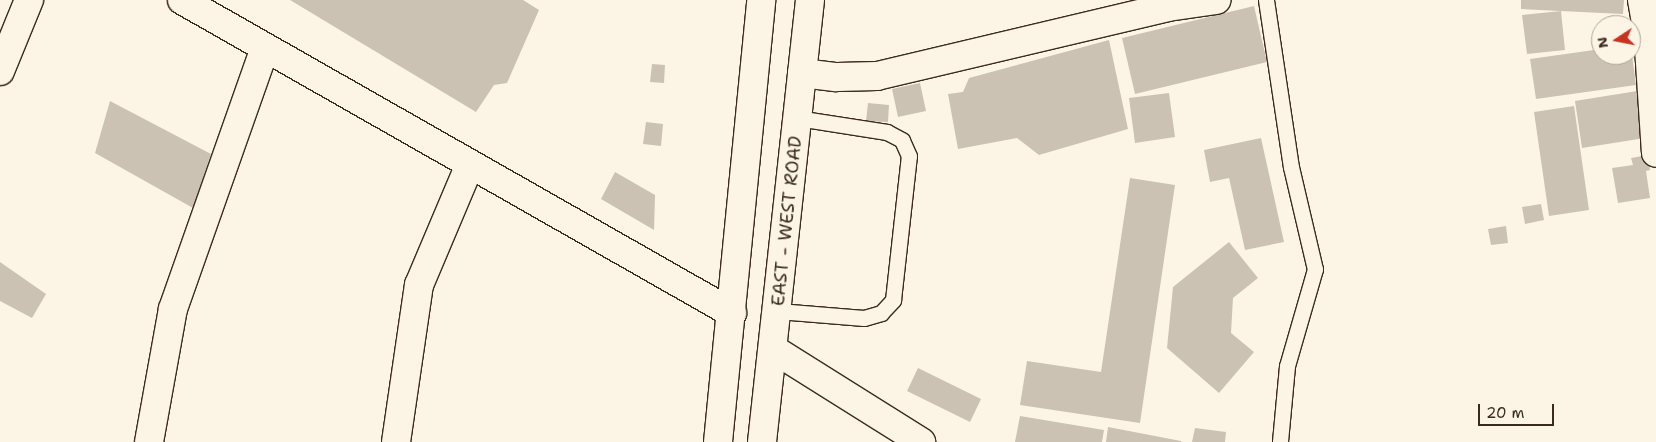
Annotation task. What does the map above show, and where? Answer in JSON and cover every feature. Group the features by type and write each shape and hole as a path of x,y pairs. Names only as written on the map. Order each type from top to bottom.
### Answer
{"street":[{"path":"0,71 29,0"},
{"path":"182,0 732,312"},
{"path":"718,442 761,0"},
{"name":"EAST - WEST ROAD","path":"762,442 778,311 810,0"},
{"path":"802,73 837,77 877,76 1168,7 1216,0"},
{"path":"1642,0 1652,36 1656,153"},
{"path":"148,442 173,309 264,48"},
{"path":"396,442 419,285 470,164"},
{"path":"773,349 921,442"}],"lane":[{"path":"1266,0 1290,167 1315,268 1287,366 1280,442"},
{"path":"778,311 864,318 881,313 893,300 909,156 902,140 887,132 798,118"}],"building":[{"path":"290,0 523,0 539,10 507,83 494,85 476,112"},
{"path":"1521,0 1624,0 1623,14 1521,9"},
{"path":"1254,6 1267,62 1135,94 1122,38"},
{"path":"1561,11 1565,50 1527,54 1522,15"},
{"path":"1109,40 1128,129 1039,155 1017,138 958,149 948,94 963,92 969,78"},
{"path":"1591,50 1591,65 1633,65 1636,85 1536,99 1530,59"},
{"path":"652,64 665,65 664,83 650,82"},
{"path":"920,83 926,111 898,117 892,89"},
{"path":"1637,91 1645,138 1582,148 1575,101"},
{"path":"1169,93 1175,137 1135,143 1129,98"},
{"path":"110,101 211,154 193,208 95,153"},
{"path":"868,103 889,105 888,122 866,121"},
{"path":"1574,106 1589,210 1549,216 1534,112"},
{"path":"646,122 663,124 661,146 643,144"},
{"path":"1261,138 1284,242 1245,250 1229,178 1210,182 1204,150"},
{"path":"1648,155 1650,170 1646,171 1650,198 1618,203 1612,168 1633,165 1631,158"},
{"path":"615,172 655,195 654,230 601,199"},
{"path":"1130,178 1175,185 1140,423 1020,405 1027,361 1101,372"},
{"path":"1541,204 1544,220 1525,224 1522,207"},
{"path":"1506,226 1508,243 1491,245 1488,229"},
{"path":"1229,242 1258,278 1233,298 1231,333 1254,352 1219,393 1167,348 1173,287"},
{"path":"0,262 46,294 32,318 0,301"},
{"path":"918,368 981,399 970,422 907,391"},
{"path":"1020,416 1104,430 1102,442 1015,442"},
{"path":"1108,427 1181,441 1181,442 1106,442"},
{"path":"1195,428 1226,432 1225,442 1192,442"}]}
